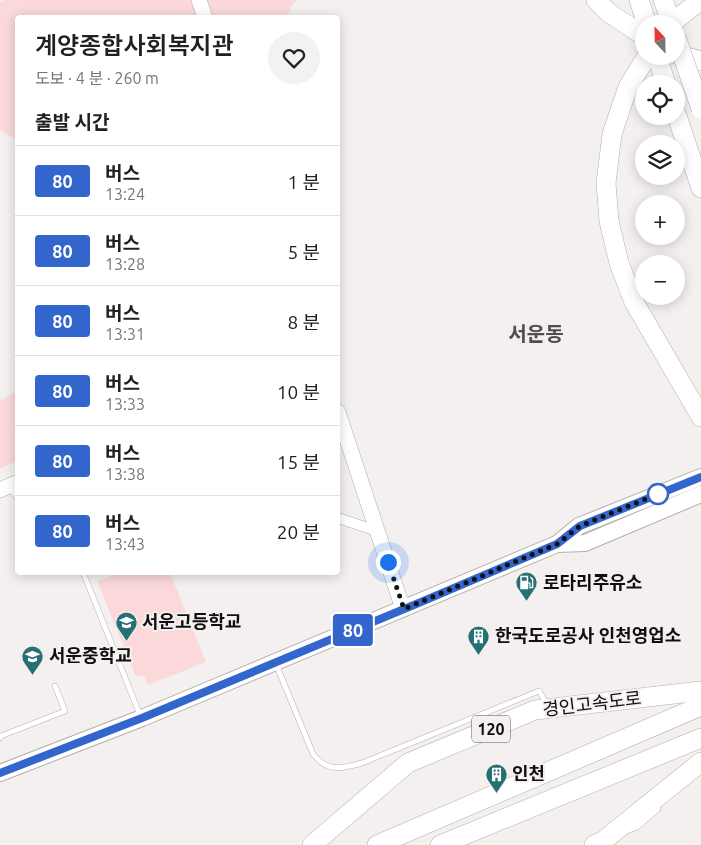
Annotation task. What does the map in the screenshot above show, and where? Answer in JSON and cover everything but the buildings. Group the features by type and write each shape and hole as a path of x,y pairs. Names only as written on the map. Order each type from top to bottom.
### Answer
{"highway":[{"path":"596,0 609,13 635,30"},
{"path":"639,0 644,15"},
{"path":"663,0 669,15"},
{"path":"682,15 701,0"},
{"path":"685,57 701,61"},
{"path":"685,64 701,109"},
{"path":"641,65 628,86 612,134 606,183 609,221 619,263 634,302 701,417"},
{"path":"680,125 701,188"},
{"name":"경인고속도로","path":"312,845 408,763 535,710 701,691"},
{"name":"경인고속도로","path":"377,845 701,706"},
{"path":"440,845 701,738"},
{"path":"598,843 701,762"}],"main road":[{"path":"0,773 142,718 404,609 557,544 580,526 701,477"},
{"path":"557,544 585,542 701,494"}],"street":[{"path":"199,0 204,15"},
{"path":"340,418 404,609"},
{"path":"340,519 377,531"}],"lane":[{"path":"84,575 142,718"},
{"path":"276,662 313,754 319,762 328,768 350,767 362,763 539,691 550,708"},
{"path":"0,738 65,711 54,686"},
{"path":"687,782 701,769"},
{"path":"598,843 637,827 666,801"}],"shaded area":[{"path":"5,0 192,0 197,15 15,15 15,139 0,130 0,2"},
{"path":"206,0 298,0 292,5 288,15 211,15"},
{"path":"15,392 15,462 0,469 0,401"},
{"path":"114,575 171,575 206,662 148,685 145,677 136,676 97,581"}],"bus line":[{"name":"80","path":"0,773 142,718 421,602 557,544 580,526 701,477"}],"place":[{"name":"로타리주유소","path":"527,602"},
{"name":"서운고등학교","path":"126,641"},
{"name":"한국도로공사 인천영업소","path":"479,655"},
{"name":"서운중학교","path":"33,675"},
{"name":"인천","path":"496,793"}],"district":[{"name":"서운동","path":"536,334"}],"route":[{"path":"388,562 404,609 557,544 580,526 658,494"}]}
